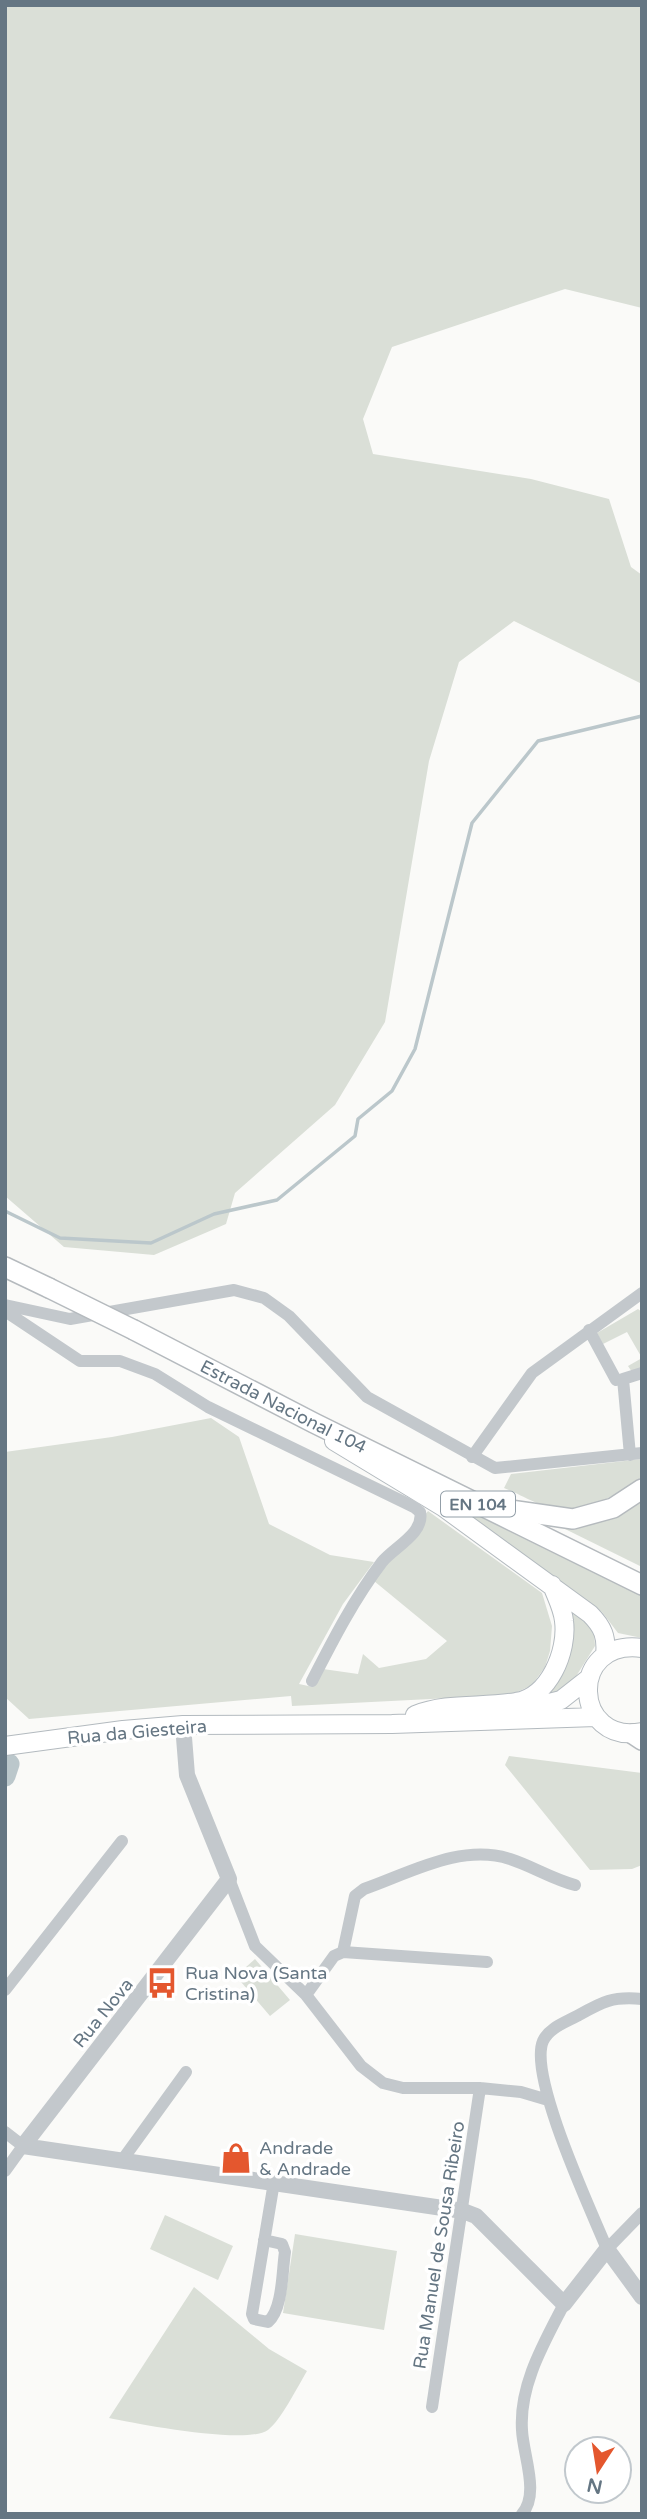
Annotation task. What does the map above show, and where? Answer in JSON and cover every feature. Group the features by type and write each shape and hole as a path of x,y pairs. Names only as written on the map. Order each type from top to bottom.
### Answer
{"main road":[{"name":"EN 104","path":"5,1268 207,1367"},
{"name":"Estrada Nacional 104","path":"207,1367 314,1423 642,1585"},
{"name":"Estrada Nacional 104","path":"207,1367 323,1419 642,1575"},
{"path":"270,1724 546,1706 577,1690 589,1678 604,1655 606,1643 602,1626 552,1585 443,1507 317,1431 314,1423"},
{"path":"510,1510 523,1510 548,1518 573,1519 612,1508 642,1489"},
{"path":"415,1715 434,1707 519,1702 539,1690 562,1655 564,1620 552,1585"},
{"path":"604,1655 616,1649 642,1648"},
{"path":"589,1678 590,1705 596,1717 607,1727 639,1735"},
{"path":"270,1724 494,1722 596,1717"},
{"name":"Rua da Giesteira","path":"5,1746 183,1725 270,1724"}],"street":[{"path":"5,1305 70,1319 234,1290 264,1298 289,1316 367,1397 472,1457 495,1468 507,1469 636,1454 614,1380 589,1329"},
{"path":"472,1457 531,1373 642,1293"},
{"path":"5,1311 80,1361 120,1361 155,1374 208,1407 414,1507 420,1513 421,1522 417,1529 383,1561 344,1619 312,1681"},
{"path":"614,1380 642,1373"},
{"path":"183,1725 187,1774 255,1946 306,1995 353,2057 383,2083 403,2088 480,2088 521,2092 548,2100"},
{"path":"5,1990 122,1841"},
{"path":"343,1952 355,1896 364,1889 452,1857 486,1853 511,1859 575,1885"},
{"name":"Rua Nova","path":"5,2171 229,1880"},
{"path":"306,1995 334,1956 343,1952 487,1962"},
{"path":"642,1999 620,1997 606,2000 549,2031 541,2044 541,2066 548,2100 607,2249 642,2297"},
{"path":"122,2160 186,2072"},
{"name":"Rua Manuel de Sousa Ribeiro","path":"432,2407 480,2088"},
{"path":"5,2132 23,2146 463,2211 476,2216 564,2304"},
{"path":"264,2240 282,2244 285,2252 276,2306 268,2322 254,2319 252,2314 264,2240 274,2182"},
{"path":"522,2514 530,2497 522,2429 524,2402 536,2358 564,2304 607,2249 642,2213"}],"shaded area":[{"path":"5,5 642,5 642,308 565,289 392,347 363,419 373,454 531,479 609,499 631,567 642,575 642,684 514,621 459,662 429,761 385,1022 335,1105 235,1193 226,1224 154,1255 64,1247 5,1196"},
{"path":"638,1309 642,1312 642,1358 627,1332 603,1344 597,1333"},
{"path":"642,1358 642,1369 632,1372 628,1366"},
{"path":"211,1418 239,1437 269,1524 330,1555 374,1562 343,1604 299,1684 313,1687 323,1669 358,1674 363,1654 379,1668 426,1659 447,1641 374,1581 428,1511 542,1593 552,1626 550,1651 545,1667 532,1685 511,1695 292,1706 291,1696 29,1719 5,1697 5,1452 112,1437"},
{"path":"642,1459 642,1477 604,1500 583,1508 554,1509 504,1488 511,1474"},
{"path":"402,1475 642,1594 642,1638 618,1633 602,1612"},
{"path":"642,1494 642,1567 563,1528 603,1516"},
{"path":"569,1608 594,1630 595,1646 570,1686 539,1701 565,1658 570,1637"},
{"path":"509,1756 642,1773 642,1865 632,1869 590,1870 505,1765"},
{"path":"255,1959 290,2000 270,2016 236,1976"},
{"path":"165,2215 233,2246 218,2280 150,2249"},
{"path":"295,2234 397,2251 384,2330 283,2313"},
{"path":"194,2287 269,2349 307,2371 284,2411 268,2430 256,2434 216,2434 109,2418"}],"waterway":[{"path":"5,1211 60,1238 151,1243 214,1214 277,1200 355,1136 358,1119 392,1091 415,1049 472,823 538,741 642,716"},
{"path":"5,1776 9,1764"}],"place":[{"name":"Rua Nova (Santa Cristina)","path":"162,1983"},
{"name":"Andrade & Andrade","path":"236,2158"}]}
